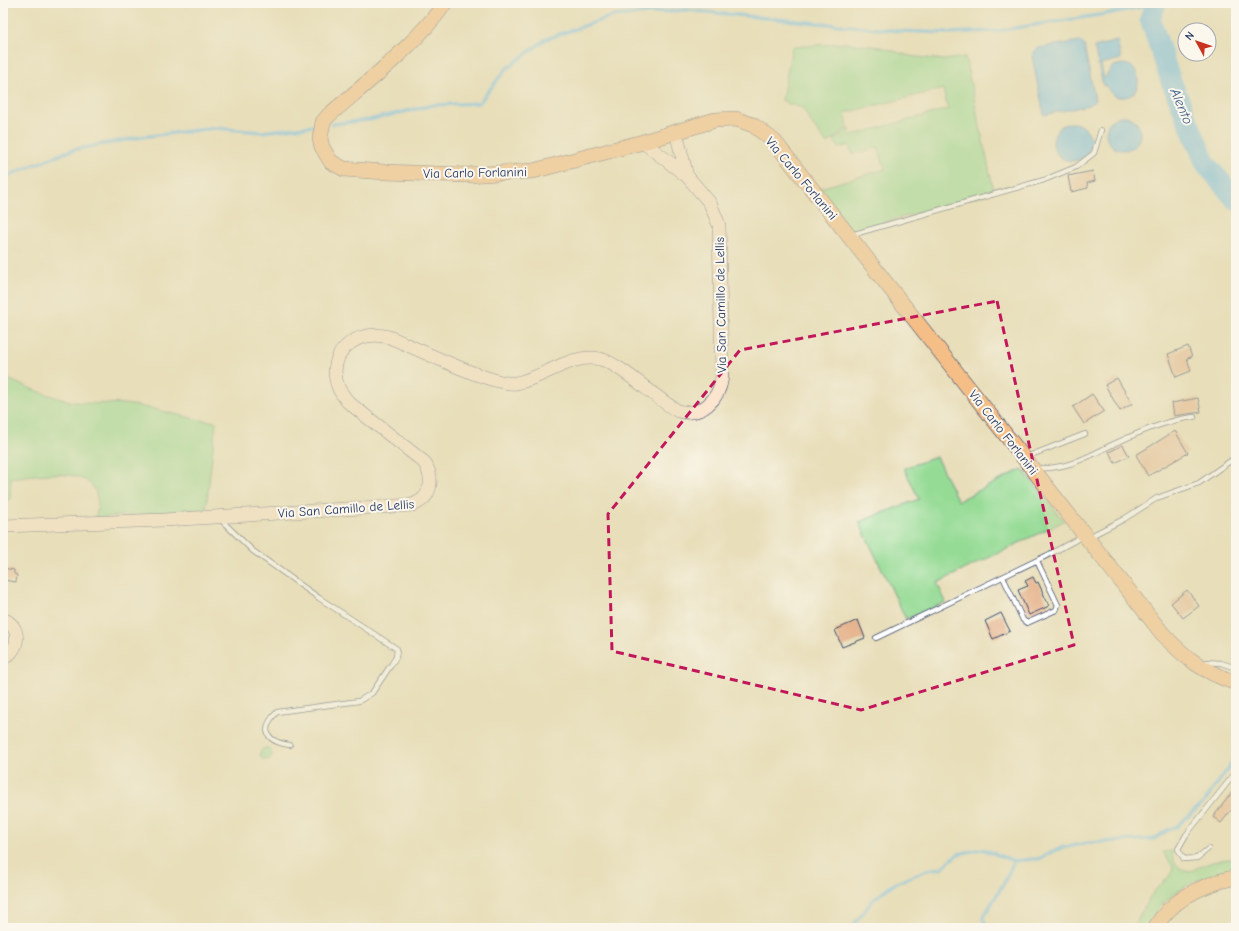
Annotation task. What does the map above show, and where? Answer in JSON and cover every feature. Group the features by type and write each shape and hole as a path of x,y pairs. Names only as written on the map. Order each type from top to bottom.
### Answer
{"main road":[{"name":"Via Carlo Forlanini","path":"444,3 435,17 397,55 323,122 320,139 322,147 331,162 344,169 384,172 467,175 533,171 643,142 715,120 736,119 753,125 774,140 1173,646 1193,662 1214,675 1236,683"},
{"name":"Via San Camillo de Lellis","path":"676,132 687,176"},
{"name":"Via San Camillo de Lellis","path":"3,526 217,517 412,505 421,502 427,494 431,475 424,462 348,402 339,390 335,375 339,357 352,341 364,335 379,334 389,337 494,381 516,383 574,360 588,358 601,360 616,367 678,411 694,412 707,406 717,396 722,377 719,225 710,204 687,176 643,142"},
{"path":"3,619 15,627 18,636 15,647 9,656 3,658"},
{"path":"1155,928 1168,911 1195,890 1219,881 1236,877"}],"lane":[{"path":"849,235 1044,180 1076,167 1094,153 1101,130"},
{"path":"1028,463 1047,469 1075,463 1135,435 1181,418 1194,417"},
{"path":"1028,463 1085,434"},
{"path":"876,638 1124,519 1156,498 1199,483 1236,457"},
{"path":"217,517 253,551 319,598 397,649 396,657 372,693 359,701 277,712 272,717 268,726 268,733 277,743 290,745"},
{"path":"1003,577 1023,620 1027,623 1056,610 1058,605 1037,561"},
{"path":"1193,662 1221,663 1236,668"},
{"path":"1208,850 1197,858 1184,859 1178,850 1186,835 1236,772"}],"highlighted area":[{"path":"997,301 1074,645 861,710 612,651 608,514 740,350"}],"green space":[{"path":"845,43 881,47 909,56 944,60 965,57 994,192 850,232 817,189 885,169 878,147 853,154 848,145 839,148 834,140 849,129 850,136 948,109 943,89 845,113 848,127 827,144 811,123 803,108 789,104 782,100 792,47"},
{"path":"3,377 47,395 75,402 132,405 195,419 216,422 206,509 95,518 98,503 93,487 85,480 74,476 61,474 33,475 11,478 10,500 3,500"},
{"path":"936,457 958,501 1022,469 1064,521 937,583 946,602 906,619 859,522 919,499 904,468"},
{"path":"264,748 268,748 272,754 268,760 264,760 260,756 260,752"},
{"path":"1172,851 1174,862 1188,872 1211,862 1229,859 1236,859 1236,869 1196,881 1172,896 1162,905 1146,928 1134,928 1152,894 1167,879 1172,871 1173,867 1163,852"}],"water":[{"path":"1080,41 1084,45 1095,100 1090,105 1044,115 1032,57 1033,52 1038,48"},
{"path":"1117,41 1121,59 1101,64 1104,79 1112,67 1122,64 1130,66 1135,71 1138,78 1138,85 1134,92 1128,96 1114,96 1106,85 1103,86 1094,47"},
{"path":"1120,116 1126,116 1130,117 1137,123 1140,133 1139,140 1133,147 1126,150 1120,150 1116,149 1109,143 1106,136 1106,130 1107,126 1113,119"},
{"path":"1068,123 1076,123 1086,128 1090,135 1090,149 1086,156 1076,161 1068,161 1058,156 1056,153 1053,146 1053,138 1058,128 1061,126"}],"building":[{"path":"1093,171 1095,181 1087,183 1088,188 1071,192 1068,176"},
{"path":"1188,346 1192,357 1187,358 1191,371 1176,377 1168,354"},
{"path":"1117,378 1132,404 1120,411 1105,385"},
{"path":"1092,394 1104,411 1084,424 1073,407"},
{"path":"1198,398 1201,412 1174,416 1172,403"},
{"path":"1175,431 1188,453 1148,476 1136,455"},
{"path":"1123,445 1129,456 1115,463 1109,452"},
{"path":"1236,471 1236,480 1232,475"},
{"path":"3,568 14,570 14,574 17,575 16,582 3,580"},
{"path":"1033,577 1036,583 1038,582 1049,606 1029,615 1018,590 1028,586 1025,581"},
{"path":"1187,590 1199,606 1183,618 1171,603"},
{"path":"1001,613 1010,631 993,639 985,621"},
{"path":"858,620 865,638 842,647 835,630"},
{"path":"1233,791 1236,793 1236,804 1221,823 1213,817"}],"waterway":[{"name":"Alento","path":"1156,3 1150,19 1171,81 1206,164 1236,200"},
{"path":"332,124 369,120 433,105 479,103 506,69 546,39 613,16 685,10 900,31 947,33 996,31 1112,13 1155,4"},
{"path":"3,179 16,172 72,150 141,137 215,128 261,132 314,126"},
{"path":"851,928 873,900 888,888 927,870 941,868 958,854 982,849 1014,861 1038,859 1061,848 1087,843 1154,839 1176,827 1204,802 1228,769 1236,753"},
{"path":"985,928 984,916 1005,881 1014,861"}]}
